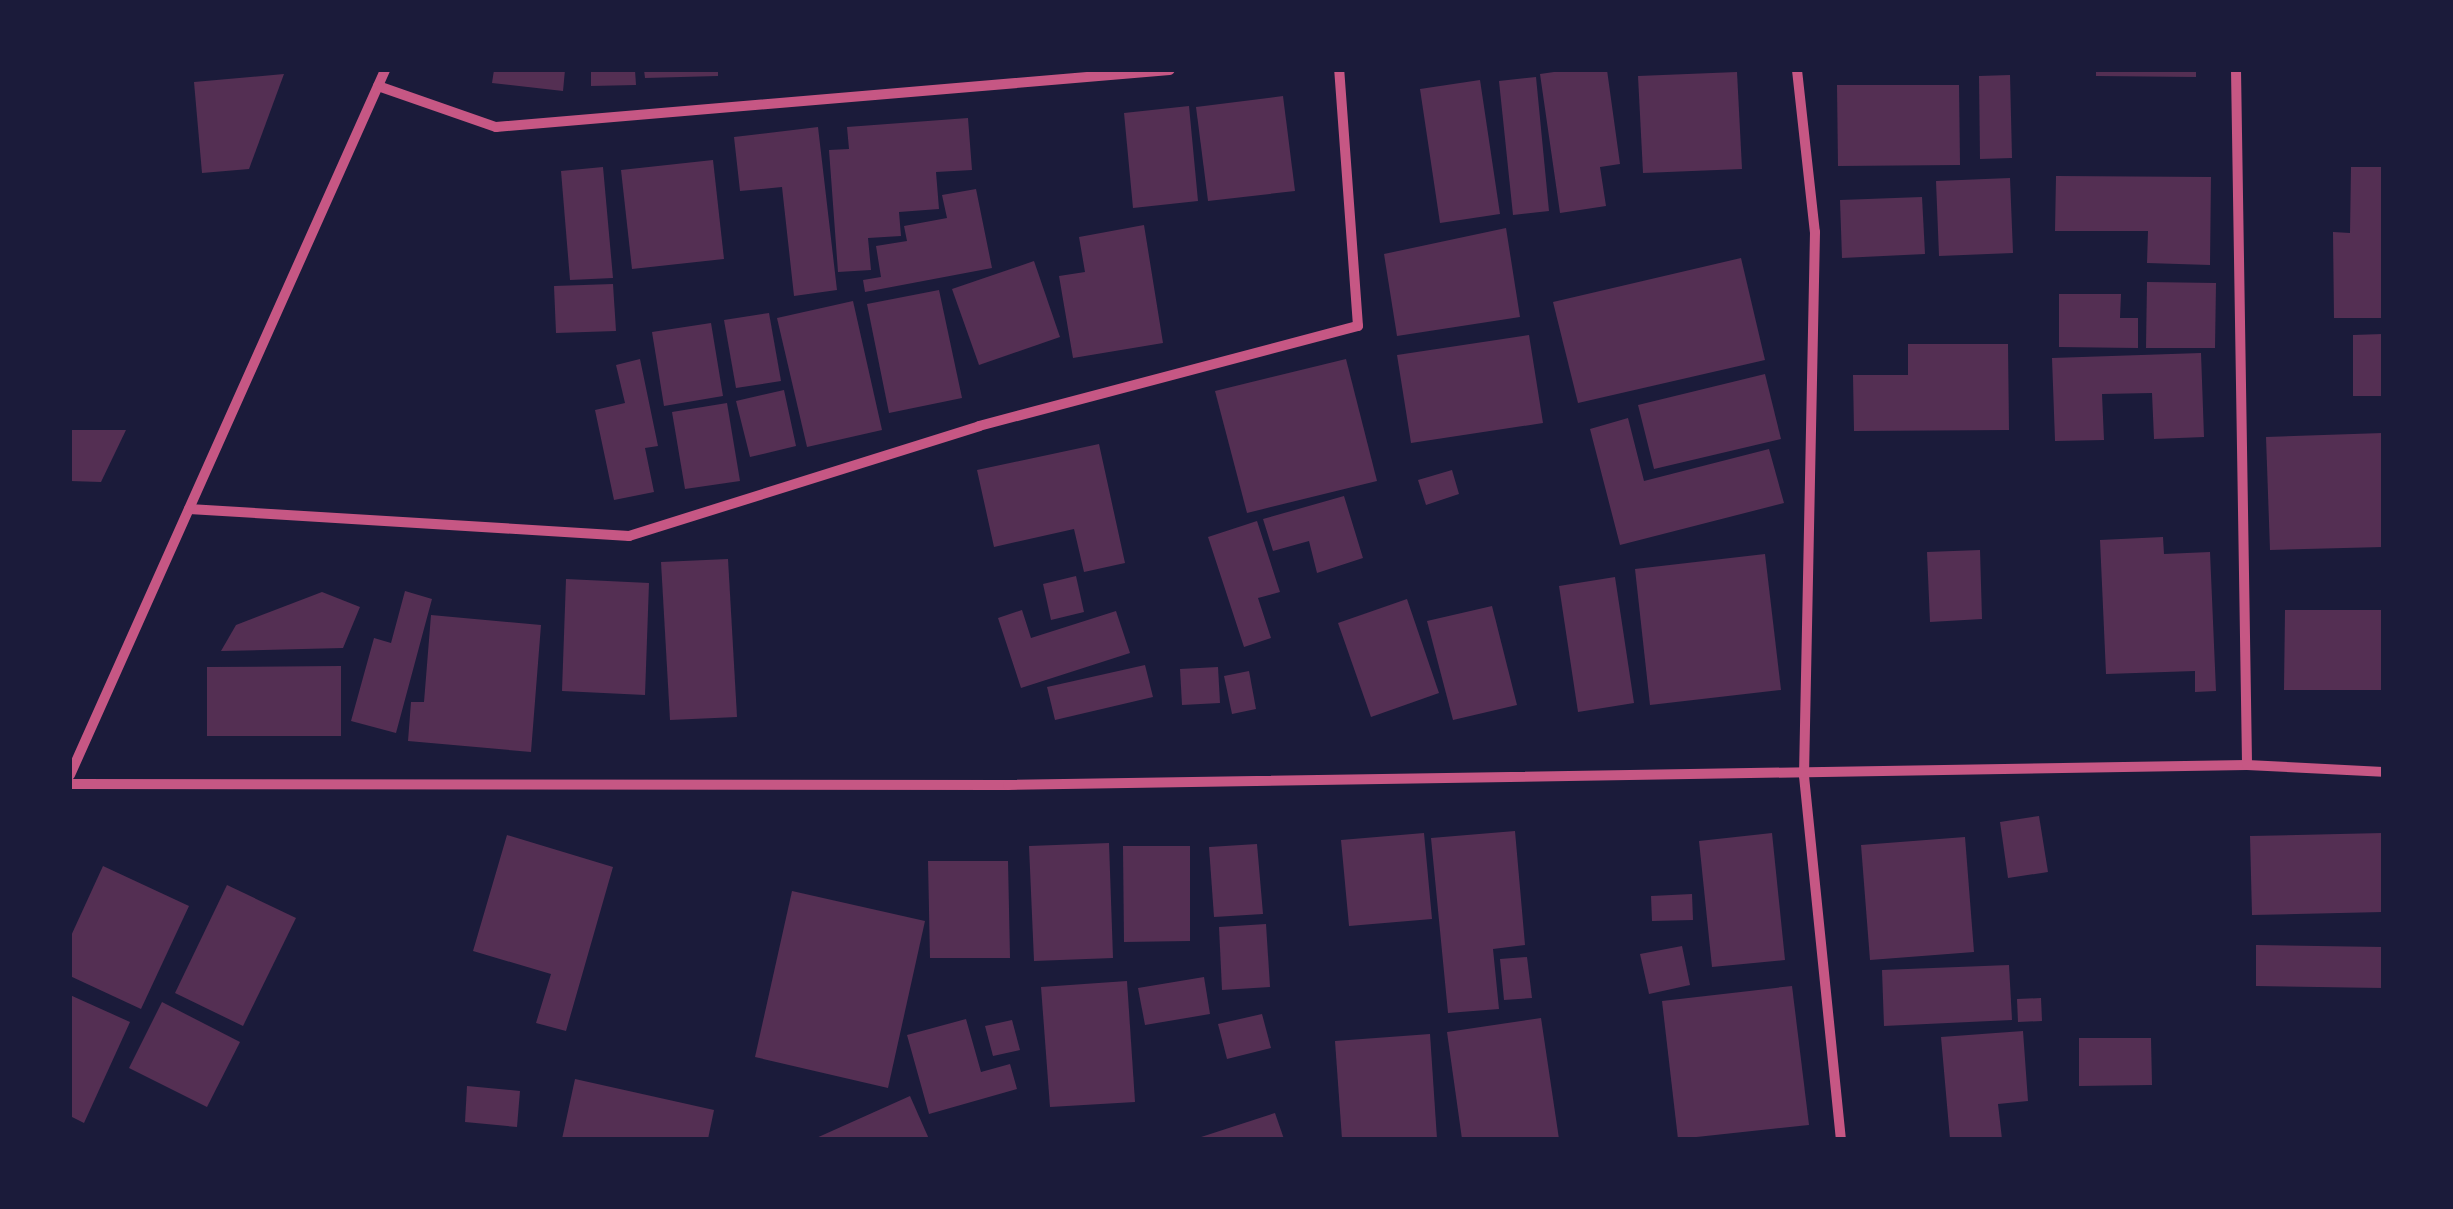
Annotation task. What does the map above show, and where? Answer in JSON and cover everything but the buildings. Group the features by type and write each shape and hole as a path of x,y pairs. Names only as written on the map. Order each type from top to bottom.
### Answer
{"street":[{"path":"70,775 385,70"},
{"path":"378,86 496,127 1170,70"},
{"path":"189,509 630,536 979,426 1358,326 1339,70"},
{"path":"1797,70 1815,232 1804,776 1841,1139"},
{"path":"2236,70 2247,766"},
{"path":"70,784 1008,786 2247,766 2383,772"}]}
